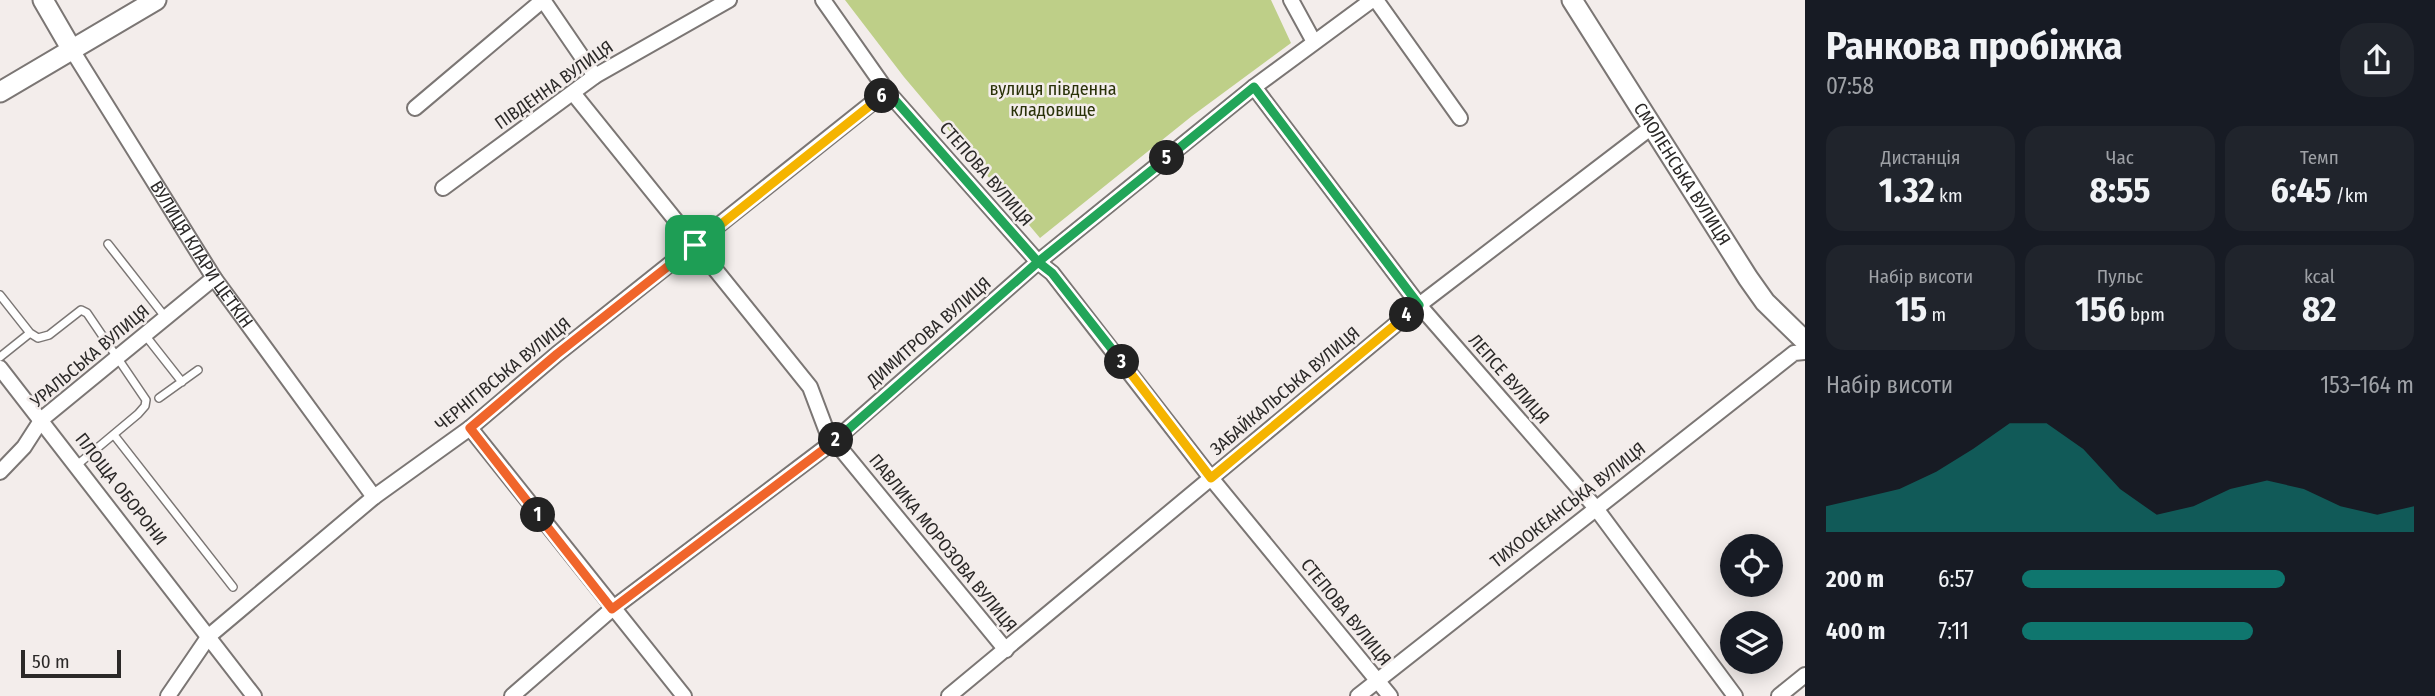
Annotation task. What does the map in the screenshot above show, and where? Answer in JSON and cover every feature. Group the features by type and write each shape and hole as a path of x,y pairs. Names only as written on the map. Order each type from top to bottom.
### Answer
{"street":[{"name":"ВУЛИЦЯ КЛАРИ ЦЕТКІН","path":"43,0 214,278 374,497"},
{"path":"0,92 156,0"},
{"path":"415,108 543,0 595,76"},
{"name":"ПІВДЕННА ВУЛИЦЯ","path":"443,188 595,76 729,0"},
{"name":"СТЕПОВА ВУЛИЦЯ","path":"823,0 887,91 1038,262 1052,273 1211,478 1390,696"},
{"path":"1291,0 1314,42"},
{"path":"1374,0 1460,118"},
{"name":"ДИМИТРОВА ВУЛИЦЯ","path":"512,696 612,609 834,441 1038,262 1254,87 1374,0"},
{"name":"СМОЛЕНСЬКА ВУЛИЦЯ","path":"1572,0 1765,302 1805,341"},
{"name":"ЛЕПСЕ ВУЛИЦЯ","path":"1254,87 1419,305 1595,507 1734,696"},
{"name":"ЧЕРНІГІВСЬКА ВУЛИЦЯ","path":"168,696 209,636 374,497 470,428 557,354 887,91"},
{"name":"ПАВЛИКА МОРОЗОВА ВУЛИЦЯ","path":"573,93 810,387 827,432 1006,650"},
{"name":"ЗАБАЙКАЛЬСЬКА ВУЛИЦЯ","path":"949,696 1419,305 1653,126"},
{"name":"УРАЛЬСЬКА ВУЛИЦЯ","path":"0,472 24,447 42,419 214,278"},
{"name":"ТИХООКЕАНСЬКА ВУЛИЦЯ","path":"1358,696 1794,353 1805,352"},
{"name":"ПЛОЩА ОБОРОНИ","path":"0,368 78,464 209,636"},
{"path":"470,428 684,696"},
{"path":"209,636 254,696"},
{"path":"1779,696 1805,676"}],"lane":[{"path":"108,244 166,318"},
{"path":"0,295 30,333 38,338 49,335 81,310 146,400 138,414 78,464"},
{"path":"0,356 30,333"},
{"path":"145,335 182,382"},
{"path":"159,398 198,370"},
{"path":"114,435 233,587"}],"green space":[{"name":"вулиця південна кладовище","path":"845,0 1271,0 1291,43 1192,116 1040,238 904,77"}],"route":[{"path":"695,245 557,354 470,428 612,609 834,441 1038,262 1052,273 1211,478 1419,305 1254,87 1038,262 887,91 695,245"}]}
